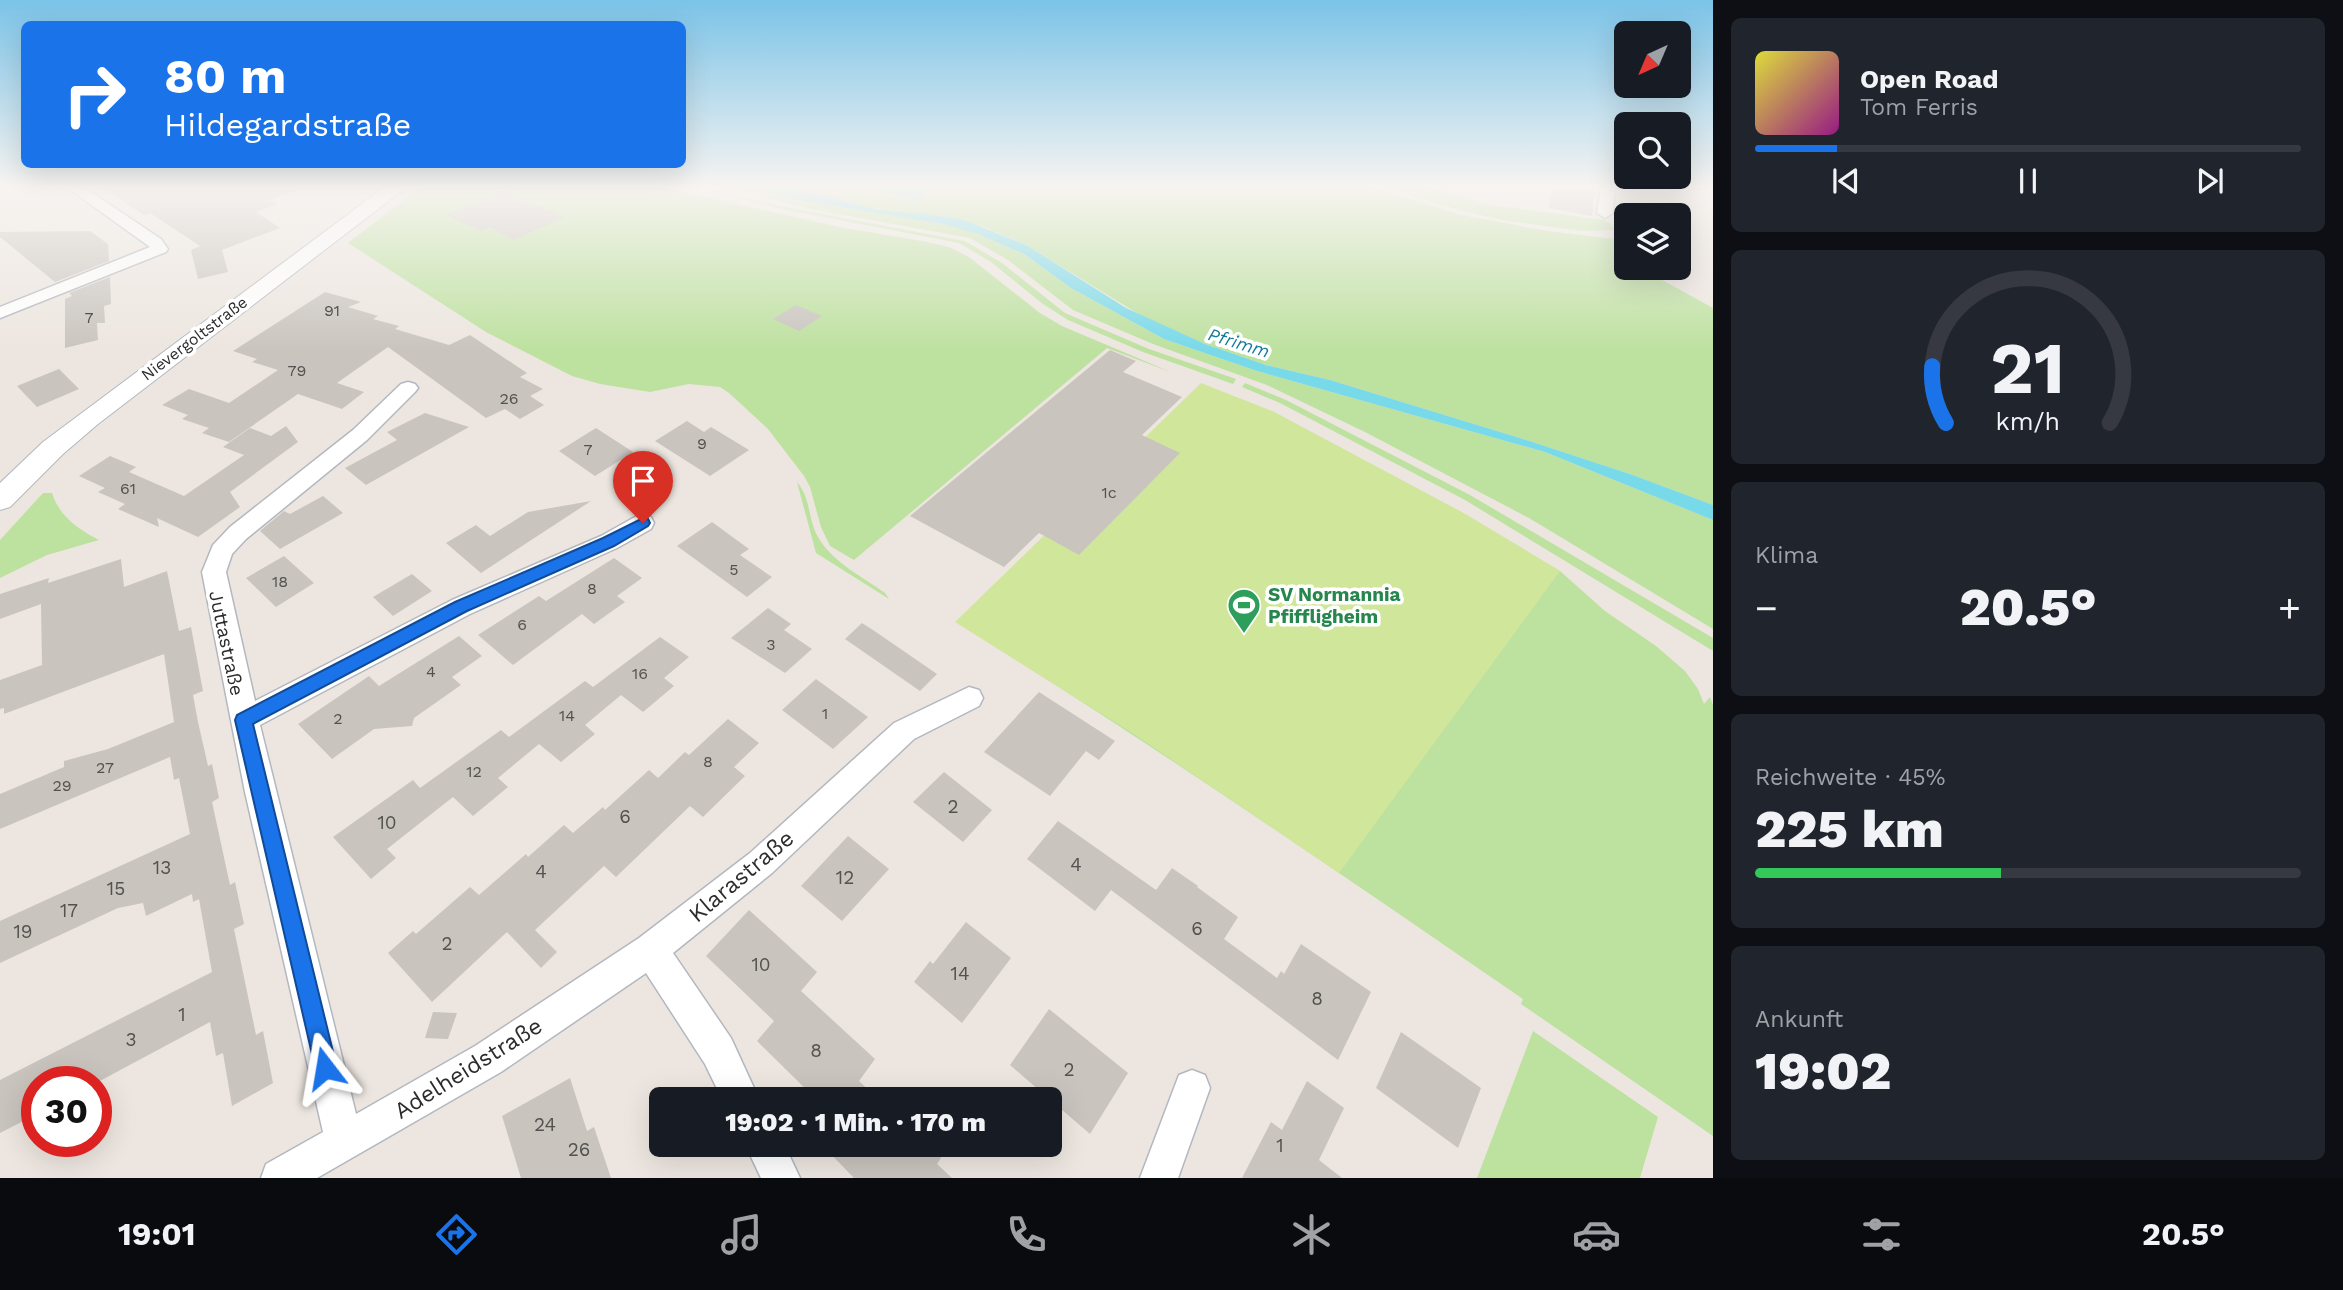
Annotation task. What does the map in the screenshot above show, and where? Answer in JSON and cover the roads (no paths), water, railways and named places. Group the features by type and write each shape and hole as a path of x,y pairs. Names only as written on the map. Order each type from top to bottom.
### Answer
{"street":[{"path":"0,313 160,249 153,241"},
{"name":"Nievergoltstraße","path":"0,500 53,448 89,418 325,241"},
{"name":"Juttastraße","path":"344,1142 244,720 214,580 217,558 238,533 360,435 408,388"},
{"path":"244,720 461,607 609,542 643,523"},
{"name":"Klarastraße","path":"651,950 761,863 904,731 969,698"},
{"path":"651,950 712,1041 735,1087"},
{"name":"Adelheidstraße","path":"280,1178 488,1059 651,950"},
{"path":"1159,1178 1192,1088"},
{"path":"770,1157 781,1178"}],"water":[{"path":"994,241 1016,241 1028,246 1126,308 1205,344 1266,365 1330,380 1630,474 1713,505 1713,520 1545,452 1257,371 1164,339 1071,288 1024,254"}],"place":[{"name":"SV Normannia Pfiffligheim","path":"1244,635"}],"water label":[{"name":"Pfrimm","path":"1239,343"}]}
